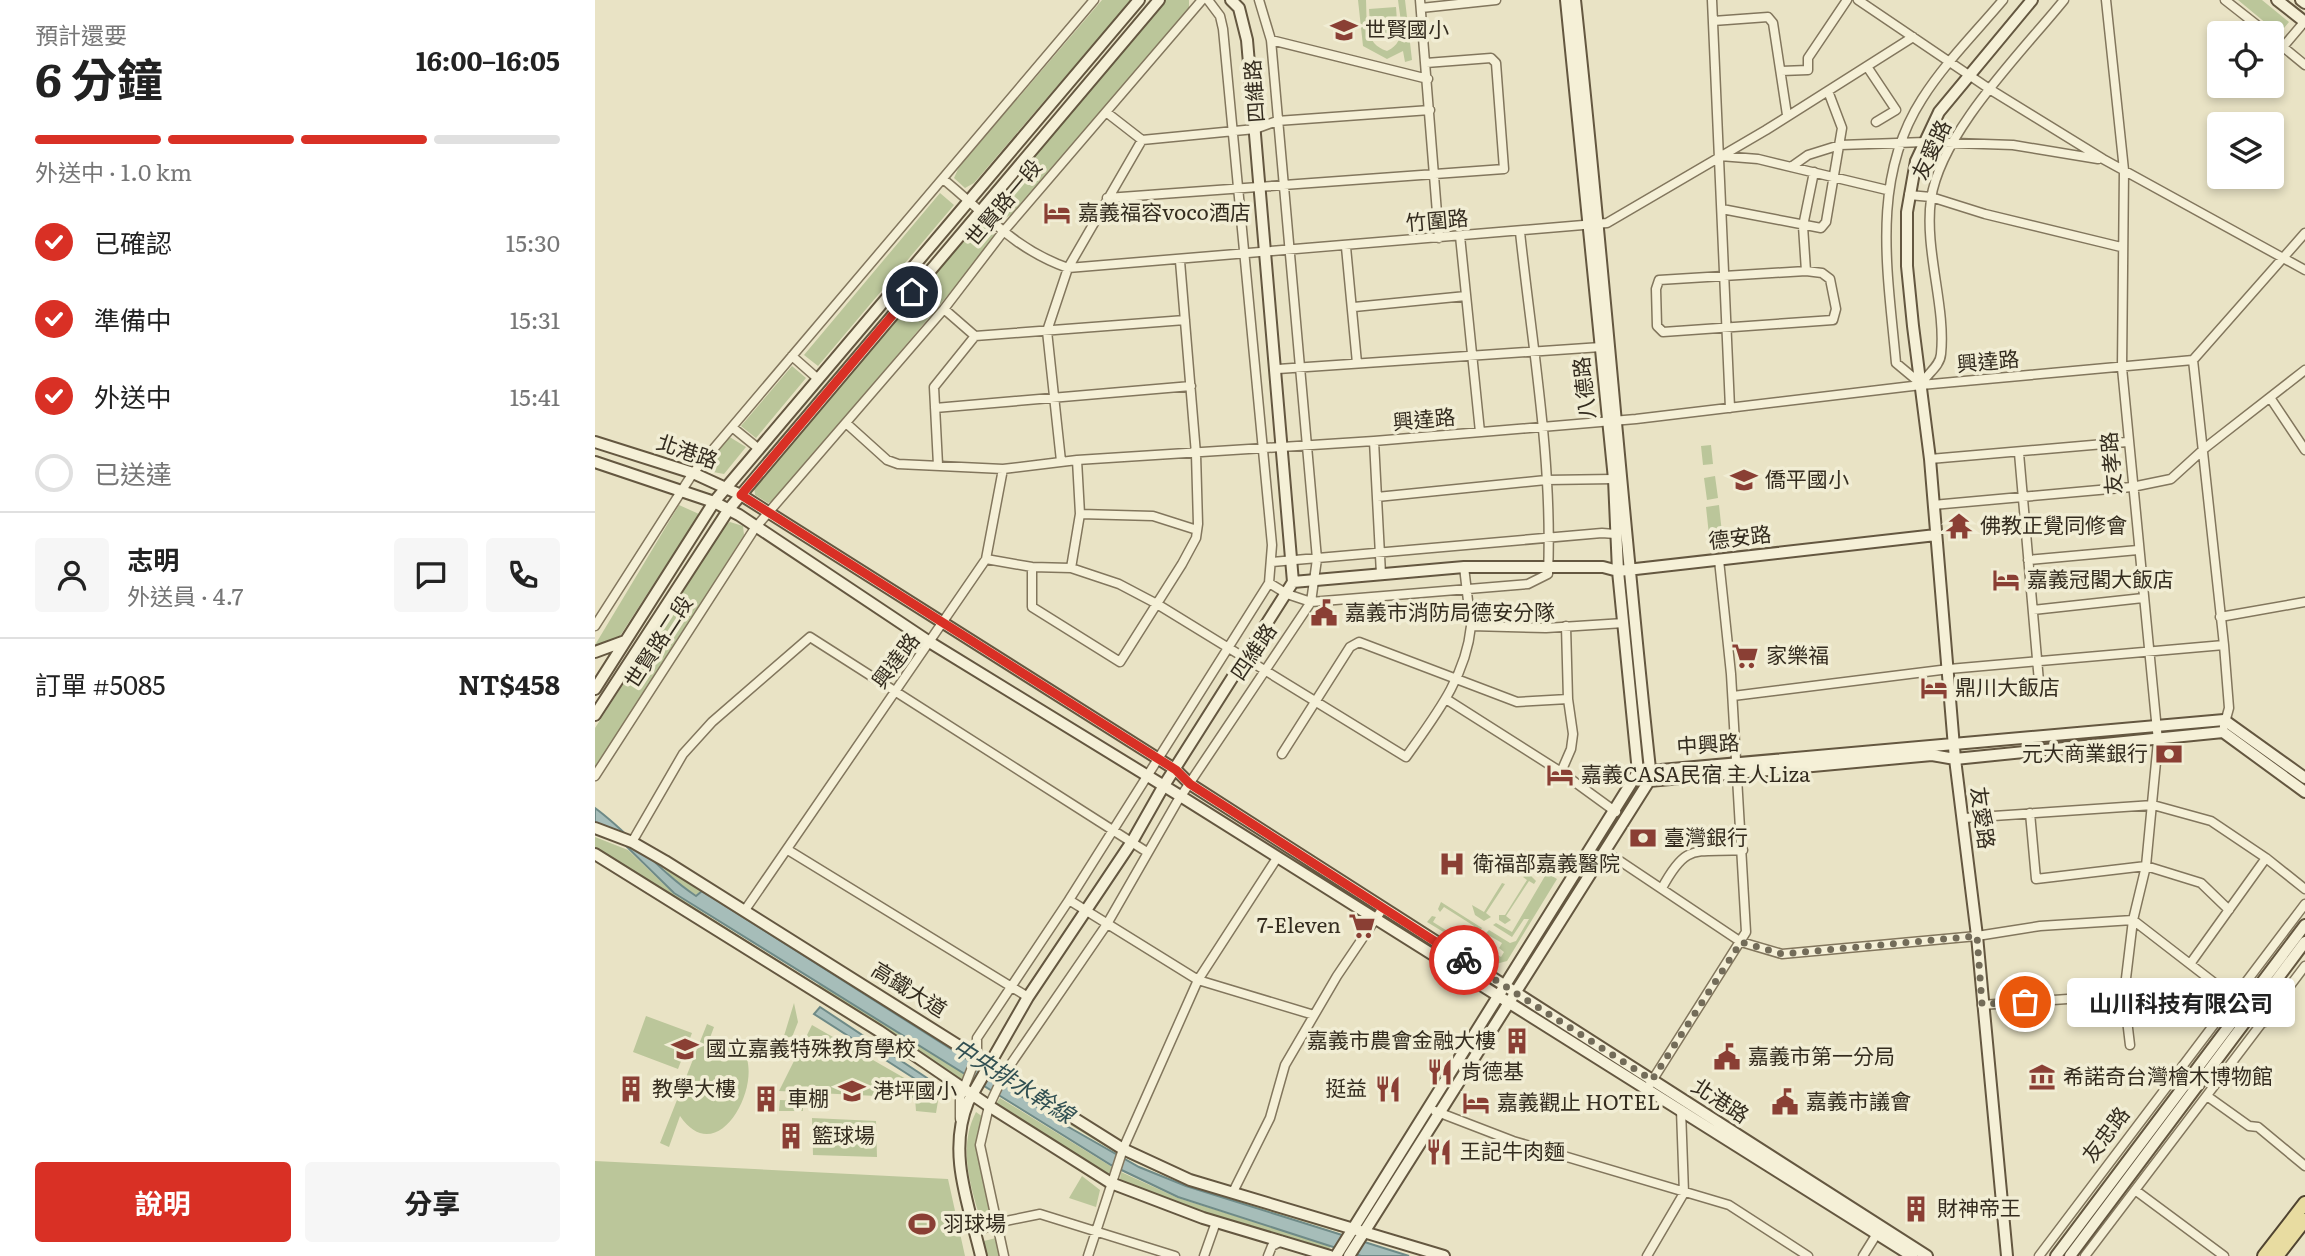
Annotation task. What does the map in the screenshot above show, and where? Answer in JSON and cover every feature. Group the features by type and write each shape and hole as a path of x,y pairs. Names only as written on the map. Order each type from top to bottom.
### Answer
{"main road":[{"path":"2265,1256 2305,1203"},
{"path":"2277,1256 2305,1220"}],"street":[{"name":"世賢路一段","path":"714,502 1139,0"},
{"name":"世賢路一段","path":"729,509 1159,0"},
{"name":"世賢路一段","path":"755,528 944,309 1003,232 1202,0"},
{"name":"四維路","path":"981,1256 959,1160 960,1120 977,1055 977,1038 1069,900 1145,775 1269,583 1272,562 1263,447 1223,29 1220,16 1208,0"},
{"name":"四維路","path":"970,1087 1133,841 1163,788 1293,582 1278,369 1247,40 1239,8 1231,0"},
{"name":"四維路","path":"1004,1256 980,1145 990,1103 1004,1074 1107,924 1147,852 1190,784 1311,602 1317,559 1281,184 1271,40 1259,0"},
{"path":"1439,238 1421,4 1496,0"},
{"name":"八德路","path":"1566,0 1594,225 1601,347 1613,421 1615,534 1623,570 1650,769 1649,781"},
{"name":"八德路","path":"1575,0 1613,421 1624,623 1638,772"},
{"path":"1712,0 1730,408"},
{"path":"1781,71 1808,70 1808,58 1847,0"},
{"path":"1858,0 1991,90 2103,159 2305,270"},
{"name":"友愛路","path":"1921,385 1918,379 1896,363 1885,222 1887,190 1901,144 1921,100 2003,0"},
{"name":"友愛路","path":"2007,1256 1977,936 1955,759 1930,459 1907,266 1909,195 1916,161 1939,112 2032,0"},
{"name":"友愛路","path":"1921,385 1941,356 1929,224 1931,197 1951,144 2064,0"},
{"name":"友孝路","path":"2106,0 2124,170 2121,247 2122,368 2127,442 2158,741 2145,866 2133,920 2124,995 2130,1045"},
{"path":"2225,0 2252,21"},
{"path":"2277,0 2305,21 2284,46"},
{"path":"595,626 693,473 1090,1"},
{"path":"1713,21 1768,17 1773,23 1787,115"},
{"name":"竹圍路","path":"943,179 1003,232 1038,258 1068,268 1244,256 1594,225 1612,220 1868,68 1913,37"},
{"path":"1271,40 1428,79"},
{"path":"2284,48 2305,65"},
{"path":"1107,198 1434,172 1504,169 1496,64 1491,58 1426,64"},
{"path":"1868,68 1896,110 1876,121"},
{"path":"1722,209 1821,228 1826,222 1842,128 1828,91"},
{"path":"1106,112 1142,140 1255,129 1277,121 1430,110"},
{"path":"1061,461 1047,331 1068,268 1142,140"},
{"path":"1790,167 1808,155 1840,145 1925,142 2013,145 2103,159"},
{"path":"1720,156 1758,159 1887,190"},
{"path":"1806,271 1803,226 1814,172"},
{"path":"1909,195 1931,197 1986,214 2121,247"},
{"path":"1269,583 1287,594 1311,602 1528,584 1548,574 1550,538 1546,480 1520,232"},
{"path":"2305,233 2193,360 2205,448 2224,645 2229,708 2223,732 2305,792"},
{"path":"1460,236 1480,432"},
{"path":"1346,247 1354,307 1357,363"},
{"path":"1032,567 1032,607 1120,662 1182,564 1197,530 1196,454 1180,261"},
{"path":"1806,271 1822,273 1830,279 1836,309 1833,320 1663,332 1657,326 1656,289 1659,281 1723,276 1806,271"},
{"path":"1354,307 1466,296"},
{"path":"944,309 975,336 1185,320"},
{"path":"938,465 935,387 975,336"},
{"path":"1278,369 1601,347"},
{"path":"792,356 818,379"},
{"name":"興達路","path":"745,910 895,690 931,643 986,559 1003,469 1061,461 1196,454 1613,421 1921,385 2193,360"},
{"path":"1933,505 2132,487 2171,479 2205,448 2305,370"},
{"path":"936,408 1191,386"},
{"path":"2271,399 2305,450"},
{"path":"846,423 887,460 898,464 1003,469"},
{"path":"732,427 759,449"},
{"path":"1374,441 1383,554 1381,574"},
{"name":"北港路","path":"595,442 693,473 741,495 1176,770 1190,784 1504,985 1650,1084 1878,1230 1912,1256"},
{"path":"1930,459 2127,442"},
{"path":"2019,453 2040,693"},
{"path":"1071,568 1080,514 1077,460"},
{"name":"北港路","path":"595,462 729,509 931,643 1163,788 1182,797 1496,997 1650,1084 1681,1110 1878,1230 1927,1256"},
{"path":"1377,496 1546,480 1614,479"},
{"name":"世賢路二段","path":"595,689 714,502"},
{"name":"世賢路二段","path":"595,715 729,509"},
{"path":"1080,514 1153,516 1197,530"},
{"name":"世賢路二段","path":"595,776 755,528"},
{"path":"1272,562 1615,534"},
{"name":"德安路","path":"1293,582 1464,567 1603,567 1623,570 1936,535"},
{"path":"2028,560 2138,550"},
{"path":"986,559 1032,567 1071,568 1119,584 1157,604 1406,757 1446,699 1469,648 1471,626 1464,567"},
{"path":"1650,1084 1746,932 1733,696 1719,560"},
{"path":"2033,610 2143,598"},
{"path":"2220,617 2305,601"},
{"path":"1471,626 1624,623"},
{"path":"1561,772 1571,749 1573,734 1568,699 1566,626"},
{"path":"632,842 683,754 712,722 810,637 1113,827 1147,852"},
{"path":"595,652 625,642"},
{"path":"1282,754 1350,647 1359,642 1517,702 1568,699"},
{"path":"1733,696 1949,669 2224,645"},
{"path":"1446,699 1561,772 1616,812"},
{"path":"2224,720 2305,778"},
{"name":"中興路","path":"1649,781 1931,745 2224,720"},
{"name":"中興路","path":"1638,772 1650,769 1735,768 1932,755 1955,759 2158,741 2223,732"},
{"path":"1349,1256 1359,1233 1434,1110 1496,997 1616,812 1638,772 1649,781 1509,1005 1434,1110"},
{"path":"1964,818 2153,804 2211,821 2266,858 2305,889"},
{"path":"2030,813 2036,879 2145,866 2200,883 2229,910"},
{"name":"高鐵大道","path":"595,828 632,842 745,910 977,1055 1122,1152 1173,1173 1359,1233 1444,1256"},
{"path":"788,850 1028,997"},
{"path":"1662,888 1676,862 1685,854 1743,850"},
{"path":"1605,851 1741,942 1782,954 1977,936 2040,926 2133,920 2265,1021"},
{"path":"595,854 1113,1178 1216,1222 1329,1256"},
{"path":"1088,1256 1122,1152 1198,980 1277,858"},
{"path":"2190,964 2266,858"},
{"path":"1069,900 1198,980 1314,1015"},
{"name":"友忠路","path":"2039,1256 2305,904"},
{"path":"1233,1192 1270,1118 1285,1065 1383,908"},
{"name":"友忠路","path":"2070,1256 2249,1010 2305,925"},
{"name":"友忠路","path":"2056,1256 2305,942"},
{"path":"2085,1256 2305,966"},
{"path":"1982,1004 2124,995"},
{"path":"2207,1096 2249,1126 2258,1128 2305,1166"},
{"path":"1434,1110 1513,1141 1684,1194 1729,1205 1808,1256"},
{"path":"1647,1256 1684,1194 1681,1110"},
{"path":"2135,1189 2224,1256"},
{"path":"976,1232 996,1223 1040,1214 1175,1256"},
{"path":"1203,1256 1216,1222"},
{"path":"1863,1256 1878,1230"},
{"path":"1336,1256 1359,1233"},
{"path":"1268,1256 1272,1245 1283,1241"}],"green space":[{"path":"1102,0 1131,0 974,183 965,188 954,178 959,167"},
{"path":"1165,0 1189,0 1189,10 1015,213 1005,218 997,211 997,199 1076,102"},
{"path":"1358,0 1366,0 1368,30 1374,43 1387,51 1398,42 1401,22 1398,0 1405,0 1412,60 1405,62 1403,51 1387,59 1363,46"},
{"path":"2238,0 2262,0 2289,22 2284,28 2284,21 2263,21"},
{"path":"1396,7 1398,36 1371,38 1369,9"},
{"path":"940,193 954,205 818,366 804,355"},
{"path":"987,227 995,234 991,244 775,500 768,503 755,495 754,486 974,228"},
{"path":"792,366 806,378 756,438 741,426"},
{"path":"728,436 746,447 724,474 708,471 707,463"},
{"path":"1711,445 1713,464 1703,465 1701,446"},
{"path":"1715,476 1718,498 1707,500 1704,478"},
{"path":"679,505 699,514 618,639 595,645"},
{"path":"1719,505 1722,533 1709,535 1706,507"},
{"path":"730,522 743,526 744,535 595,771 595,728 725,525"},
{"path":"595,837 628,850 674,894 816,985 821,984 964,1073 962,1080 595,851"},
{"path":"1539,851 1564,867 1561,872 1537,862 1534,865 1557,879 1507,961 1496,964 1427,922 1432,916 1436,917 1433,922 1492,959 1495,953 1501,957 1504,952 1499,948 1502,943 1488,935 1485,939 1484,935 1489,930 1510,943 1516,941 1529,919 1524,919 1512,937 1493,925 1496,923 1512,932 1545,876 1530,866"},
{"path":"661,860 965,1053 964,1056 702,890 696,895 678,883 658,863"},
{"path":"1528,873 1536,881 1534,884 1529,881 1506,916 1511,920 1505,924 1499,920 1499,915 1505,915 1527,880 1523,877"},
{"path":"1502,883 1505,884 1486,913 1491,917 1484,921 1475,915 1472,905 1484,912"},
{"path":"1441,902 1482,928 1478,934 1471,931 1474,926 1444,907 1440,912 1438,909"},
{"path":"794,1003 798,1022 783,1060 777,1059"},
{"path":"646,1016 692,1033 678,1069 633,1052"},
{"path":"707,1024 714,1027 708,1043 733,1042 746,1055 749,1075 743,1098 732,1118 717,1132 699,1133 680,1116 669,1147 660,1143"},
{"path":"812,1025 920,1087 923,1084 938,1101 936,1113 916,1111 915,1098 779,1091"},
{"path":"1011,1081 1117,1150 1116,1153 1007,1086"},
{"path":"1000,1098 1112,1167 1109,1174 996,1104"},
{"path":"780,1100 803,1101 803,1111 779,1111"},
{"path":"976,1112 983,1117 976,1148 991,1219 981,1221 970,1180 967,1152"},
{"path":"812,1118 876,1121 877,1157 813,1155"},
{"path":"1126,1158 1340,1228 1339,1232 1194,1189"},
{"path":"595,1161 948,1179 965,1256 595,1256"},
{"path":"1121,1172 1178,1198 1331,1246 1327,1252 1218,1219 1123,1183 1120,1179"},
{"path":"1082,1176 1100,1190 1096,1207 1069,1198"},
{"path":"996,1238 1000,1256 987,1256 984,1241"}],"water":[{"path":"595,808 696,896 702,891 962,1056 1058,1121 1139,1167 1186,1186 1409,1256 1361,1256 1178,1197 1111,1165 674,893 620,840 595,824"},
{"path":"820,1007 927,1078 923,1084 814,1014"}],"way so far":[{"path":"1464,960 1652,1080 1741,942 1782,954 1977,936 1982,1004 2025,1002"}],"place":[{"name":"世賢國小","path":"1344,30"},
{"name":"嘉義福容voco酒店","path":"1057,213"},
{"name":"僑平國小","path":"1744,480"},
{"name":"佛教正覺同修會","path":"1959,526"},
{"name":"嘉義冠閣大飯店","path":"2006,580"},
{"name":"嘉義市消防局德安分隊","path":"1324,613"},
{"name":"家樂福","path":"1745,656"},
{"name":"鼎川大飯店","path":"1934,688"},
{"name":"元大商業銀行","path":"2169,754"},
{"name":"嘉義CASA民宿 主人Liza","path":"1560,775"},
{"name":"臺灣銀行","path":"1643,838"},
{"name":"衛福部嘉義醫院","path":"1452,864"},
{"name":"7-Eleven","path":"1362,926"},
{"name":"山川科技有限公司","path":"2025,1002"},
{"name":"嘉義市農會金融大樓","path":"1517,1041"},
{"name":"國立嘉義特殊教育學校","path":"685,1049"},
{"name":"嘉義市第一分局","path":"1727,1057"},
{"name":"肯德基","path":"1440,1072"},
{"name":"希諾奇台灣檜木博物館","path":"2042,1077"},
{"name":"教學大樓","path":"631,1089"},
{"name":"挺益","path":"1388,1089"},
{"name":"港坪國小","path":"852,1091"},
{"name":"車棚","path":"766,1099"},
{"name":"嘉義市議會","path":"1785,1102"},
{"name":"嘉義觀止 HOTEL","path":"1476,1103"},
{"name":"籃球場","path":"791,1136"},
{"name":"王記牛肉麵","path":"1439,1152"},
{"name":"財神帝王","path":"1916,1209"},
{"name":"羽球場","path":"922,1224"}],"route":[{"path":"912,292 741,495 1176,770 1190,784 1464,960"}],"water label":[{"name":"中央排水幹線","path":"1013,1081"}]}
